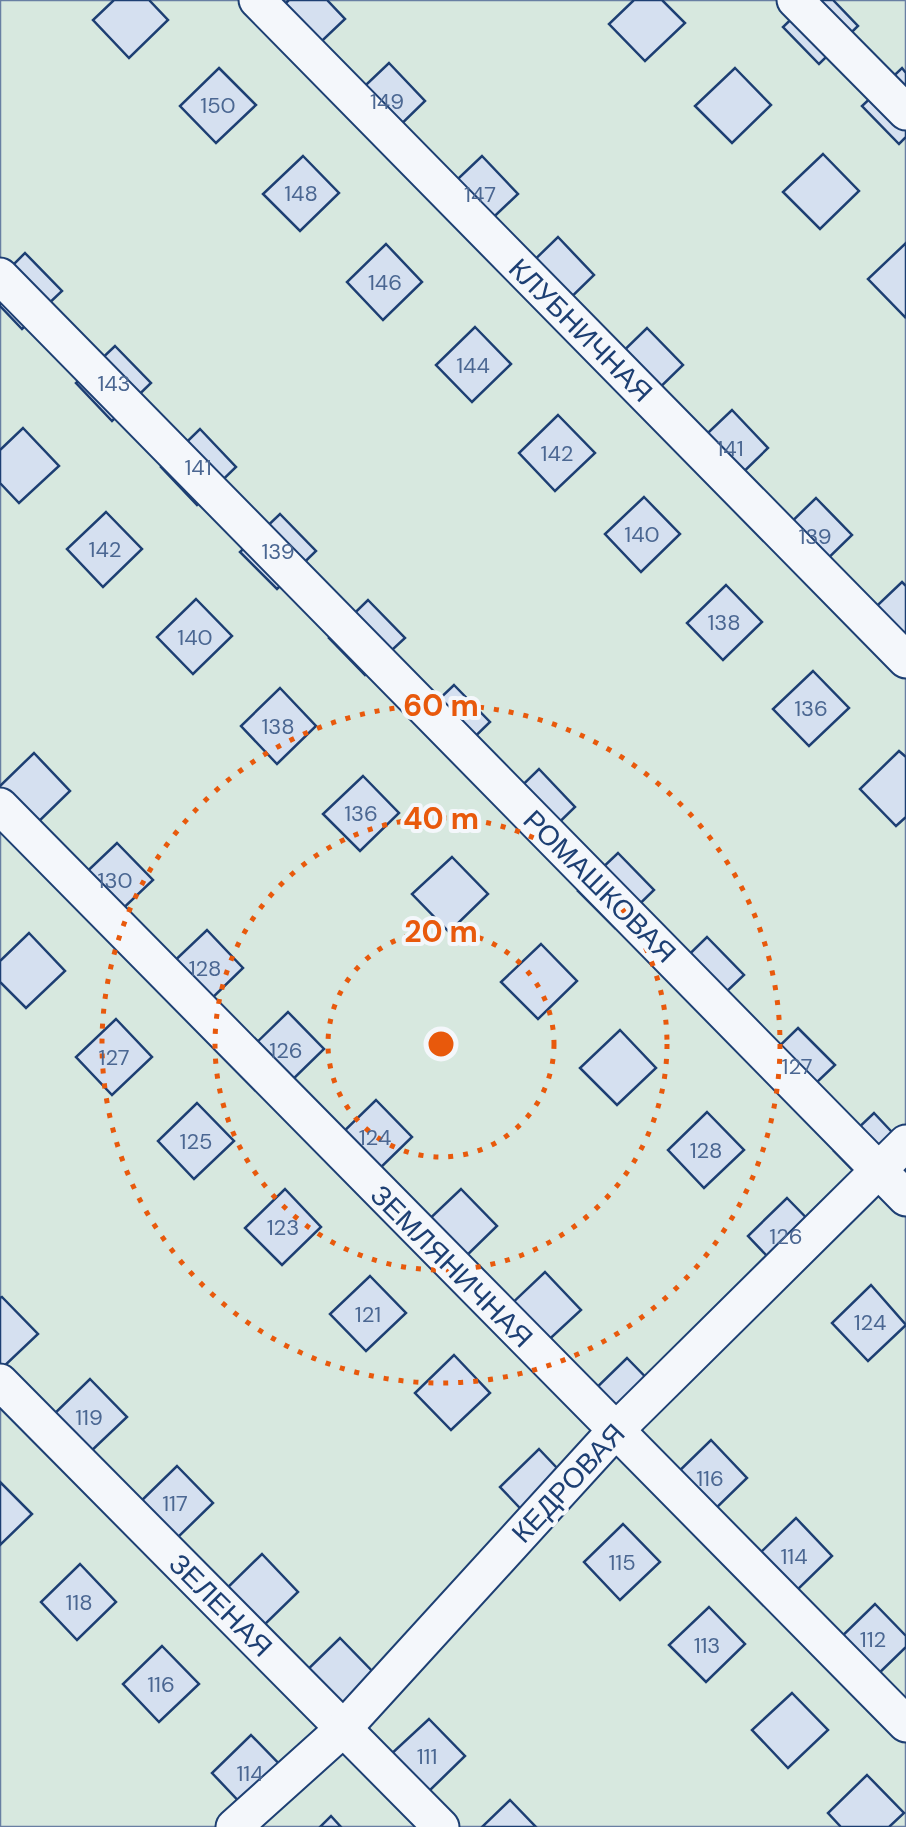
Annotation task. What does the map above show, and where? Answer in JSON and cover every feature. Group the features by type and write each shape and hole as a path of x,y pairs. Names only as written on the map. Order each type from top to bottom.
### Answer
{"street":[{"name":"КЛУБНИЧНАЯ","path":"257,0 906,660"},
{"path":"795,0 906,112"},
{"name":"РОМАШКОВАЯ","path":"0,276 906,1198"},
{"name":"ЗЕМЛЯНИЧНАЯ","path":"0,806 906,1724"},
{"name":"КЕДРОВАЯ","path":"234,1827 343,1729 615,1431 906,1143"},
{"name":"ЗЕЛЕНАЯ","path":"0,1382 441,1827"}],"shaded area":[{"path":"0,0 906,0 906,1827 0,1827"}],"building":[{"path":"114,0 149,0 168,20 129,58 93,20"},
{"path":"289,0 327,0 345,19 305,57 269,19"},
{"path":"634,0 662,0 685,23 645,61 609,24"},
{"path":"811,0 833,0 858,26 819,64 783,27"},
{"path":"389,63 425,101 386,139 349,101"},
{"path":"219,68 256,105 216,143 180,106"},
{"path":"735,68 771,105 732,143 695,106"},
{"path":"902,68 906,73 906,137 899,144 862,106"},
{"path":"823,154 859,191 820,229 783,192"},
{"path":"303,156 339,193 300,231 263,194"},
{"path":"482,156 518,194 479,231 442,194"},
{"path":"558,237 594,275 555,313 519,275"},
{"path":"906,243 906,315 905,317 868,279"},
{"path":"386,244 422,282 383,320 347,282"},
{"path":"25,253 62,291 22,329 0,306 0,278"},
{"path":"475,327 511,364 472,402 436,365"},
{"path":"647,328 683,365 644,403 608,366"},
{"path":"115,346 151,383 112,421 76,383"},
{"path":"732,410 768,448 729,486 692,448"},
{"path":"558,415 595,453 555,491 519,453"},
{"path":"23,428 59,466 19,503 0,483 0,450"},
{"path":"200,429 236,467 197,505 161,467"},
{"path":"644,497 680,534 641,572 605,534"},
{"path":"816,498 852,535 813,573 777,536"},
{"path":"106,512 142,549 103,587 67,549"},
{"path":"280,514 316,551 277,589 240,552"},
{"path":"902,582 906,586 906,650 862,620"},
{"path":"726,585 762,622 723,660 687,623"},
{"path":"196,599 232,636 193,674 157,637"},
{"path":"368,600 405,638 365,675 329,638"},
{"path":"813,671 849,708 809,746 773,709"},
{"path":"454,685 490,722 451,760 415,722"},
{"path":"280,688 316,726 277,764 241,726"},
{"path":"899,751 906,757 906,817 896,826 860,789"},
{"path":"34,753 70,791 31,829 0,797 0,786"},
{"path":"539,769 575,807 536,845 500,807"},
{"path":"363,776 399,813 360,851 323,814"},
{"path":"117,843 153,880 113,918 77,881"},
{"path":"618,853 654,890 615,928 578,891"},
{"path":"452,857 488,894 449,932 412,894"},
{"path":"207,930 243,968 204,1006 167,968"},
{"path":"29,933 65,971 26,1008 0,982 0,961"},
{"path":"707,937 744,975 704,1013 668,975"},
{"path":"541,944 577,981 538,1019 501,982"},
{"path":"288,1012 324,1049 285,1087 249,1050"},
{"path":"116,1019 152,1057 112,1095 76,1057"},
{"path":"798,1028 835,1065 795,1103 759,1066"},
{"path":"620,1030 656,1068 617,1105 580,1068"},
{"path":"376,1100 412,1137 373,1175 337,1138"},
{"path":"197,1103 234,1141 194,1179 158,1141"},
{"path":"707,1112 744,1150 704,1188 668,1150"},
{"path":"874,1113 906,1147 871,1189 834,1151"},
{"path":"285,1189 321,1227 282,1265 245,1228"},
{"path":"461,1189 497,1226 458,1264 422,1226"},
{"path":"787,1198 824,1236 784,1274 748,1236"},
{"path":"545,1272 581,1310 541,1347 505,1310"},
{"path":"370,1276 406,1313 366,1351 330,1314"},
{"path":"871,1285 906,1325 868,1361 832,1323"},
{"path":"0,1298 38,1334 0,1370"},
{"path":"454,1355 490,1393 451,1430 415,1393"},
{"path":"627,1358 664,1396 624,1433 588,1396"},
{"path":"90,1379 127,1417 87,1455 51,1417"},
{"path":"711,1440 747,1478 708,1516 672,1478"},
{"path":"539,1449 575,1487 536,1525 500,1487"},
{"path":"177,1466 213,1503 174,1541 138,1504"},
{"path":"0,1482 32,1514 0,1545"},
{"path":"796,1518 832,1556 793,1594 757,1556"},
{"path":"623,1524 660,1562 620,1600 584,1562"},
{"path":"262,1554 298,1592 259,1630 223,1592"},
{"path":"80,1564 116,1602 77,1640 41,1602"},
{"path":"875,1604 906,1636 906,1647 872,1680 836,1642"},
{"path":"709,1607 745,1644 706,1682 669,1645"},
{"path":"340,1638 376,1675 337,1713 301,1676"},
{"path":"162,1646 199,1684 159,1722 123,1684"},
{"path":"792,1693 828,1730 788,1768 752,1730"},
{"path":"429,1719 465,1756 426,1794 389,1756"},
{"path":"251,1735 288,1773 248,1811 212,1773"},
{"path":"867,1775 904,1813 889,1827 841,1827 828,1813"},
{"path":"510,1800 536,1827 482,1827"},
{"path":"331,1816 341,1827 320,1827"}]}
